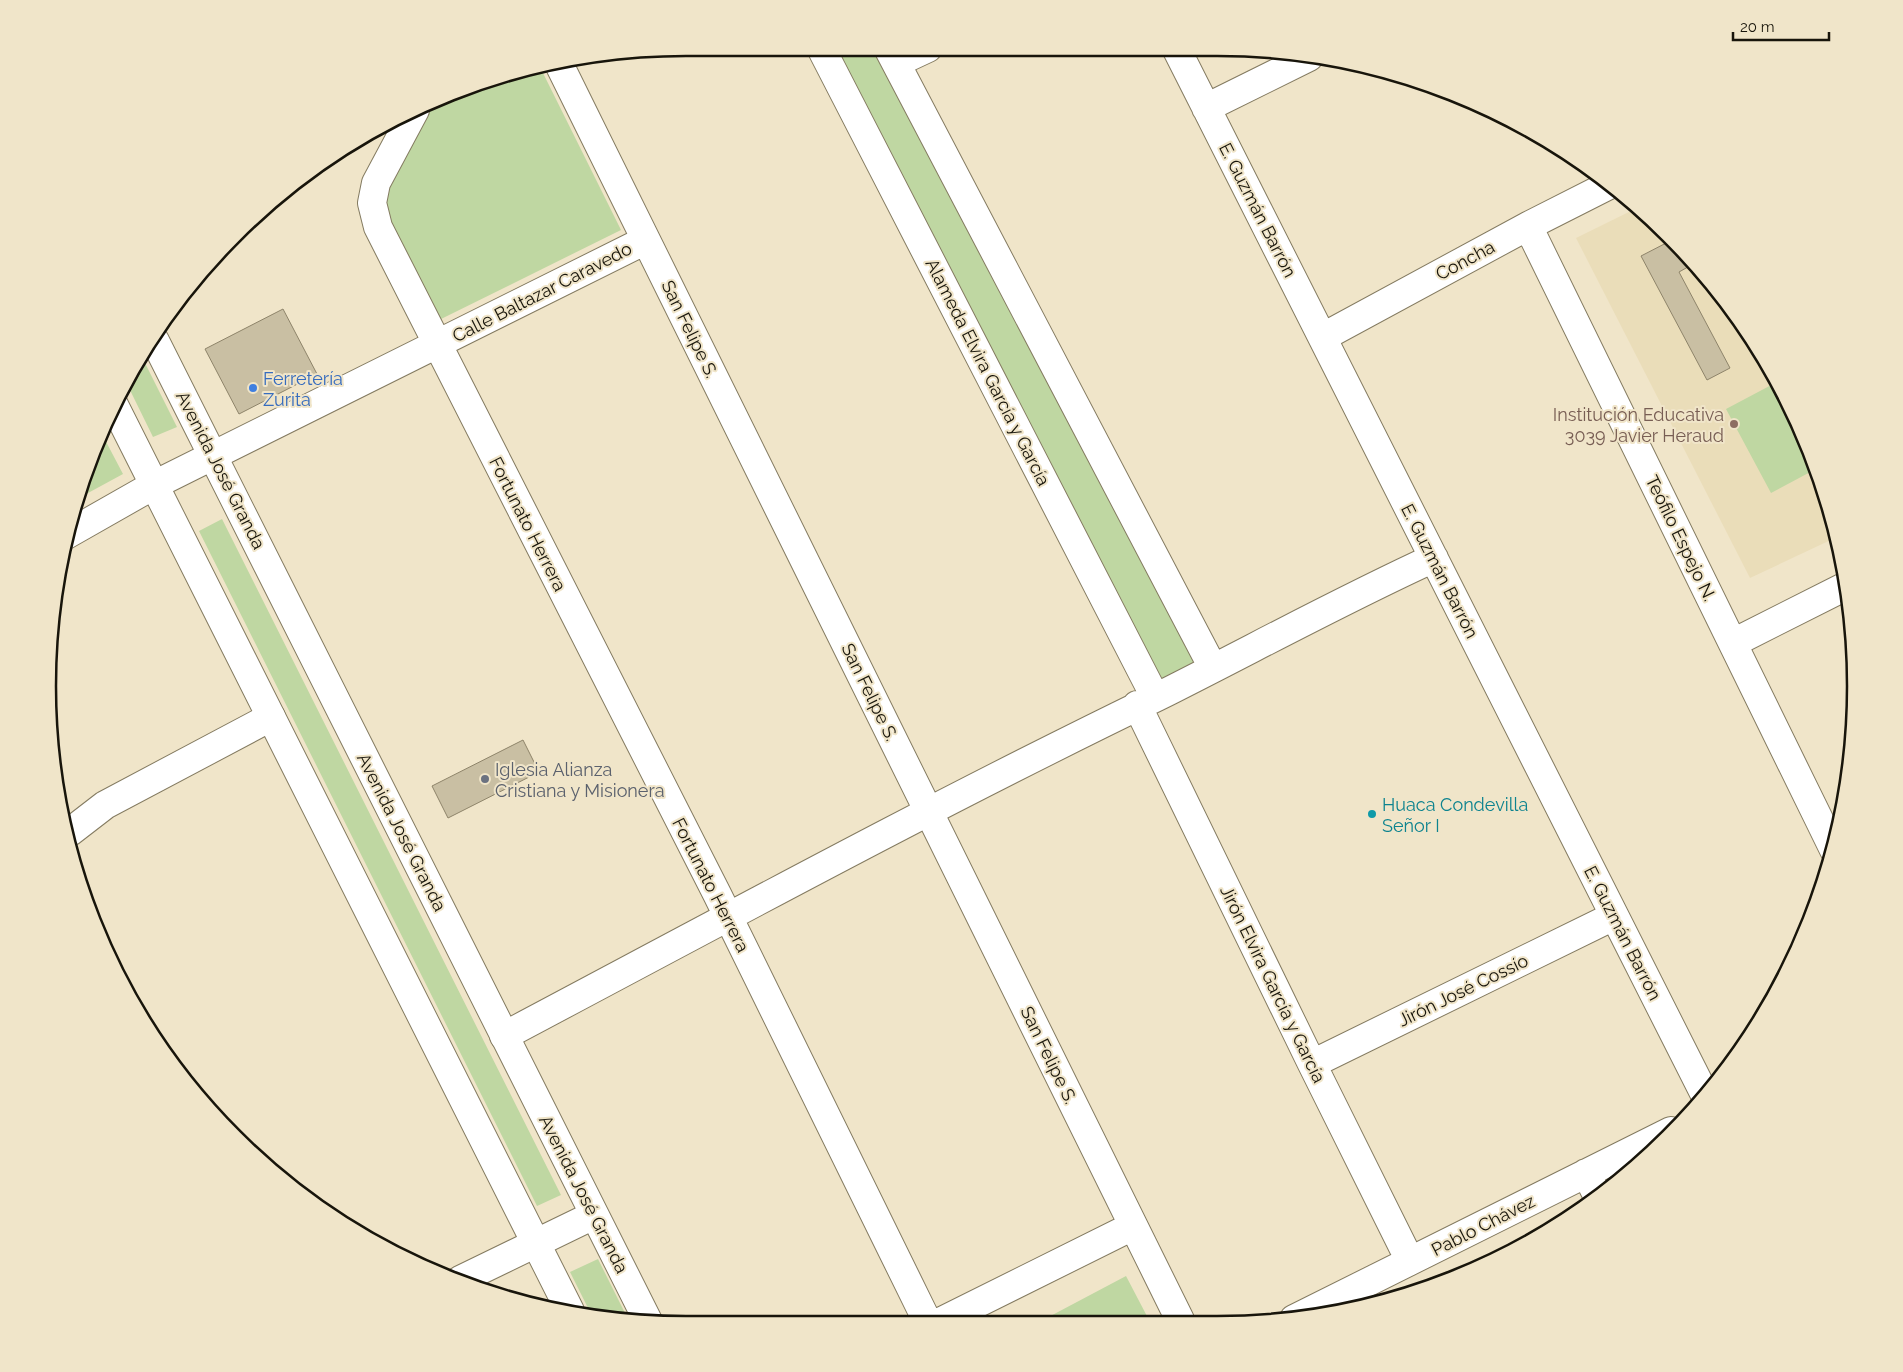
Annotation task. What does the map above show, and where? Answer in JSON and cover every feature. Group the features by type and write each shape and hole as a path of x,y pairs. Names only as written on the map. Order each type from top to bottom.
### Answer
{"street":[{"name":"Alameda Elvira García y García","path":"825,56 1146,701"},
{"path":"893,56 1213,668"},
{"name":"E. Guzmán Barrón","path":"1180,56 1701,1088"},
{"path":"1206,108 1299,62"},
{"name":"San Felipe S.","path":"561,68 1178,1316"},
{"name":"Calle Baltazar Caravedo","path":"411,119 376,183 372,204 378,227 437,344"},
{"name":"Concha","path":"1322,337 1528,226 1603,188"},
{"name":"Teófilo Espejo N.","path":"1528,226 1828,837"},
{"name":"Calle Baltazar Caravedo","path":"76,529 154,485 646,240"},
{"name":"Avenida José Granda","path":"158,343 644,1314"},
{"name":"Fortunato Herrera","path":"437,344 728,917 925,1316"},
{"path":"118,413 567,1305"},
{"path":"504,1036 928,810 1367,589 1434,558"},
{"path":"1733,643 1839,590"},
{"name":"Jirón Elvira García y García","path":"1146,701 1312,1064 1410,1261"},
{"path":"73,830 105,805 271,717"},
{"name":"Jirón José Cossío","path":"1312,1064 1614,916"},
{"name":"Pablo Chávez","path":"1317,1307 1410,1261 1592,1185 1637,1154"},
{"path":"468,1276 594,1215"},
{"path":"952,1316 1133,1226"}],"shaded area":[{"name":"Institución Educativa 3039 Javier Heraud","path":"1630,211 1662,241 1717,303 1741,336 1782,407 1799,445 1813,484 1829,541 1750,578 1576,238"}],"green space":[{"path":"838,56 876,56 1199,666 1161,682"},
{"path":"543,73 621,230 439,320 387,220 385,204 387,183 425,113 484,90"},
{"path":"145,364 177,427 153,437 130,390"},
{"path":"1770,386 1799,445 1809,473 1771,493 1726,409"},
{"path":"106,441 123,474 87,494"},
{"path":"222,519 561,1195 537,1206 199,531"},
{"path":"598,1259 624,1312 588,1308 570,1272"},
{"path":"1126,1276 1147,1316 1050,1316"}],"building":[{"path":"1665,244 1687,268 1679,272 1730,368 1707,380 1641,256"},
{"path":"283,309 317,374 239,414 205,349"},
{"name":"Iglesia Alianza Cristiana y Misionera","path":"523,740 539,772 448,818 432,786"}],"place":[{"name":"Ferretería Zurita","path":"253,388"},
{"name":"Institución Educativa 3039 Javier Heraud","path":"1734,424"},
{"name":"Iglesia Alianza Cristiana y Misionera","path":"485,779"},
{"name":"Huaca Condevilla Señor I","path":"1372,814"}]}
